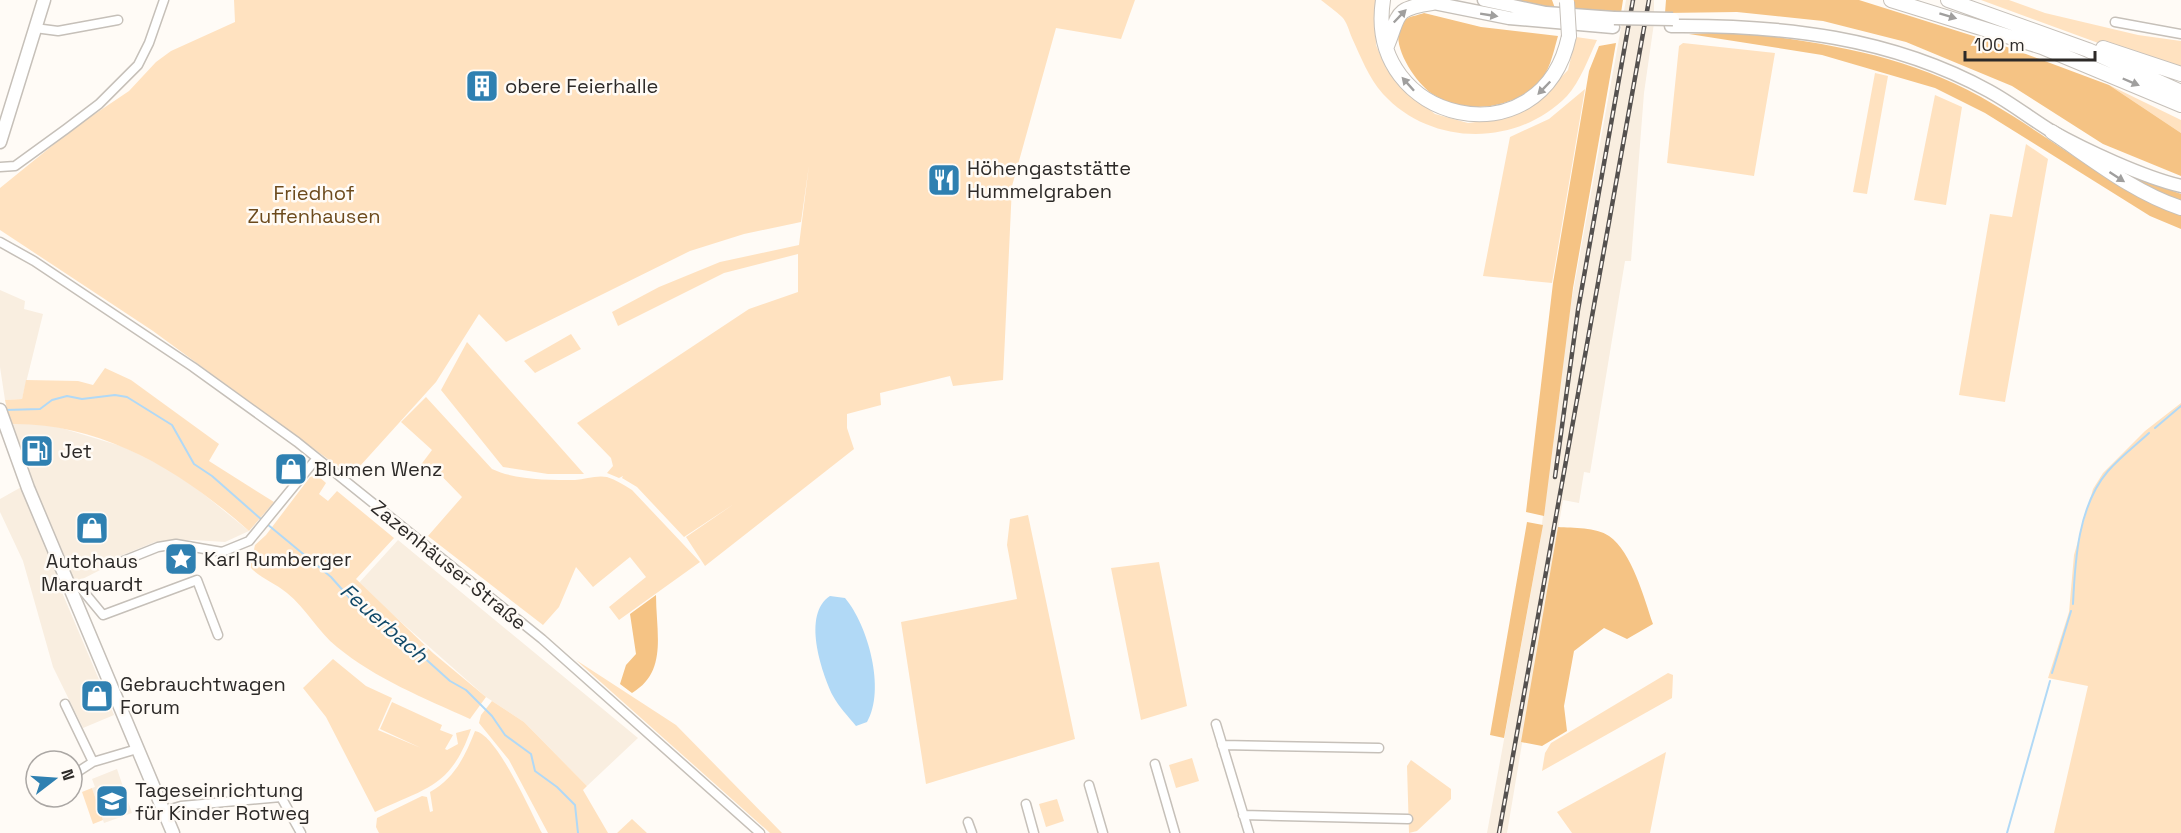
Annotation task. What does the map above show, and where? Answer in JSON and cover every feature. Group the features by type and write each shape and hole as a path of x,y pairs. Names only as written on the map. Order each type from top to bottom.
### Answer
{"highway":[{"path":"1383,0 1382,26 1386,48 1405,82 1426,100 1452,112 1487,115 1520,105 1549,83 1565,54 1569,36 1566,1"},
{"path":"1892,0 2042,47 2181,105"},
{"path":"1948,0 2043,33 2181,92"},
{"path":"1386,48 1393,25 1400,14 1426,1"},
{"path":"2043,33 2061,32 2181,74"},
{"path":"2052,132 2118,178 2143,192 2181,208"}],"main road":[{"path":"0,142 44,0"},
{"path":"1484,0 1546,13 1613,22"},
{"path":"1426,1 1530,21 1672,23 1774,28 1833,36 1882,48 1964,79 2052,132 2181,186"},
{"path":"1672,23 1736,18 1784,22 1867,37 1960,71 2042,116 2112,159"},
{"path":"2,415 70,587 173,833"}],"street":[{"path":"0,167 15,166 66,129 99,104 138,65 149,43 164,0"},
{"path":"35,28 57,32 118,20"},
{"path":"2115,22 2181,34"},
{"name":"Zazenhäuser Straße","path":"0,242 34,261 193,367 317,458 542,639 760,833"},
{"path":"123,561 158,547 176,544 222,552 249,541 317,458"},
{"path":"70,587 80,586 103,615 197,580 218,635"},
{"path":"64,705 93,762"},
{"path":"1216,724 1249,833"},
{"path":"1222,745 1379,748"},
{"path":"84,768 93,762 137,749"},
{"path":"1155,764 1175,833"},
{"path":"1089,785 1103,833"},
{"path":"164,811 181,806 281,797 301,833"},
{"path":"1026,804 1034,833"},
{"path":"1243,815 1408,819"},
{"path":"968,822 972,833"}],"shaded area":[{"path":"1506,0 1552,0 1556,11"},
{"path":"1572,0 1623,0 1621,13 1575,11"},
{"path":"1626,0 1654,0 1654,23 1644,93 1631,261 1625,261 1590,473 1584,472 1579,503 1563,500 1507,833 1487,833 1540,542 1556,399 1570,309"},
{"path":"1666,0 1859,0 1999,44 2109,85 2181,133 2181,176 2103,144 2012,86 1906,42 1823,21 1737,12 1665,13"},
{"path":"1424,13 1481,27 1558,36 1545,75 1525,93 1500,104 1473,107 1446,101 1434,95 1411,71 1400,48 1398,37 1400,27 1406,19"},
{"path":"1736,32 1837,47 1901,63 1932,74 1993,104 2124,187 2181,215 2181,229 2150,216 1985,113 1935,88 1822,55 1689,34"},
{"path":"1616,43 1573,288 1544,516 1526,512 1553,283 1589,71 1599,46"},
{"path":"2106,166 2181,194 2181,204"},
{"path":"0,290 25,301 24,309 43,314 22,399 5,400 0,367"},
{"path":"10,424 58,427 124,447 180,475 249,531 225,542 193,540 155,542 115,558 108,566 61,590 114,715 83,728 53,667 23,561 0,512 0,499 32,481"},
{"path":"1527,522 1543,525 1504,738 1490,735"},
{"path":"1558,527 1598,531 1617,543 1631,564 1653,624 1627,639 1604,628 1574,651 1564,706 1567,731 1542,746 1521,742"},
{"path":"398,540 638,738 587,786 524,722 486,697 358,584"},
{"path":"656,595 658,650 655,663 651,674 632,693 620,684 626,665 636,654 630,614"},
{"name":"Tageseinrichtung für Kinder Rotweg","path":"117,769 132,813 104,823 92,788 95,787 92,779"}],"green space":[{"name":"Friedhof Zuffenhausen","path":"234,0 1135,0 1121,39 1056,28 1012,186 1003,380 953,386 950,376 880,393 881,405 847,414 847,428 854,449 705,566 686,537 734,504 684,537 637,487 622,478 623,476 619,478 607,473 613,466 611,458 577,423 749,309 798,292 798,254 724,273 618,326 612,312 659,287 720,262 799,245 809,165 801,222 744,234 690,251 506,342 479,314 436,382 351,476 153,331 0,230 0,188 74,128 129,91 156,62 171,51 235,22"},
{"path":"1321,0 1375,0 1376,45 1386,68 1400,87 1435,114 1468,123 1507,118 1538,101 1568,70 1576,37 1597,40 1572,90 1547,113 1524,125 1500,132 1475,134 1450,131 1425,124 1403,111 1383,94 1365,67 1344,19"},
{"path":"1981,0 2009,0 2045,13 2138,35 2181,41 2181,69 2112,48"},
{"path":"1683,43 1775,53 1754,176 1667,163 1679,46"},
{"path":"1875,73 1888,76 1867,194 1853,192"},
{"path":"2109,85 2181,120 2181,133"},
{"path":"1585,89 1552,283 1483,276 1510,137 1549,119"},
{"path":"1935,95 1962,107 1946,205 1914,200"},
{"path":"2026,144 2048,159 2005,402 1959,395 1990,214 2012,217"},
{"path":"571,334 581,349 535,373 524,361"},
{"path":"467,342 584,474 548,474 503,467 441,390"},
{"path":"105,368 131,380 219,444 209,461 274,502 249,531 224,509 169,471 109,441 44,426 10,424 5,400 22,399 26,380 78,381 93,385"},
{"path":"426,397 492,469 532,479 575,480 607,477 614,480 632,490 700,562 619,620 609,607 646,577 630,557 593,587 576,567 559,607 543,625 428,536 462,497 429,463 411,478 432,450 401,422"},
{"path":"2181,403 2181,833 2054,833 2088,686 2048,678 2069,612 2074,555 2093,489 2103,473 2145,431"},
{"path":"317,475 326,483 319,494 328,501 337,491 394,538 356,579 433,653 486,697 470,719 401,687 352,658 330,641 294,599 250,567 255,545 266,535 310,477"},
{"path":"1028,515 1075,739 926,784 901,622 1017,599 1007,545 1010,519"},
{"path":"1159,562 1187,706 1141,720 1111,568"},
{"path":"333,659 366,686 392,698 378,730 421,748 380,729 392,702 442,725 440,730 453,735 445,749 447,750 458,744 456,733 471,729 463,749 445,775 422,791 375,812 326,717 303,688"},
{"path":"576,660 676,725 782,833 770,833"},
{"path":"1668,673 1673,675 1672,698 1542,771 1545,753 1551,743"},
{"path":"492,701 524,722 587,786 583,790 608,833 548,833 509,760 479,723 481,715"},
{"path":"475,731 484,735 503,759 542,833 379,833 376,827 377,818 422,796 427,797 430,812 433,811 430,792 453,773 463,758"},
{"path":"1666,752 1650,833 1572,833 1557,812"},
{"path":"1192,758 1199,781 1176,788 1169,765"},
{"path":"1411,760 1451,789 1451,799 1417,831 1409,833 1407,766"},
{"path":"92,788 103,820 93,824 84,791"},
{"path":"1057,799 1064,821 1046,827 1039,804"},
{"path":"632,819 647,833 617,833"}],"water":[{"path":"830,596 845,598 861,624 872,658 875,693 872,709 867,722 856,726 833,696 816,643 817,616 822,604"}],"waterway":[{"name":"Feuerbach","path":"5,410 40,409 52,400 67,396 82,399 115,395 127,397 172,425 194,464 212,476 262,520"},
{"path":"2155,428 2181,406"},
{"path":"2073,604 2077,552 2090,500 2108,471 2149,433"},
{"name":"Feuerbach","path":"267,524 331,577 355,604 390,627 450,681 466,690 492,716 505,735 531,754 535,771 557,787 575,805 578,833"},
{"path":"2052,673 2071,611"},
{"path":"2007,833 2050,681"}],"railway":[{"path":"1555,477 1578,310 1633,0"},
{"path":"1499,833 1649,0"}],"place":[{"name":"obere Feierhalle","path":"482,86"},
{"name":"Höhengaststätte Hummelgraben","path":"944,180"},
{"name":"Jet","path":"37,451"},
{"name":"Blumen Wenz","path":"291,469"},
{"name":"Autohaus Marquardt","path":"92,528"},
{"name":"Karl Rumberger","path":"181,559"},
{"name":"Gebrauchtwagen Forum","path":"97,696"},
{"name":"Tageseinrichtung für Kinder Rotweg","path":"112,801"}]}
